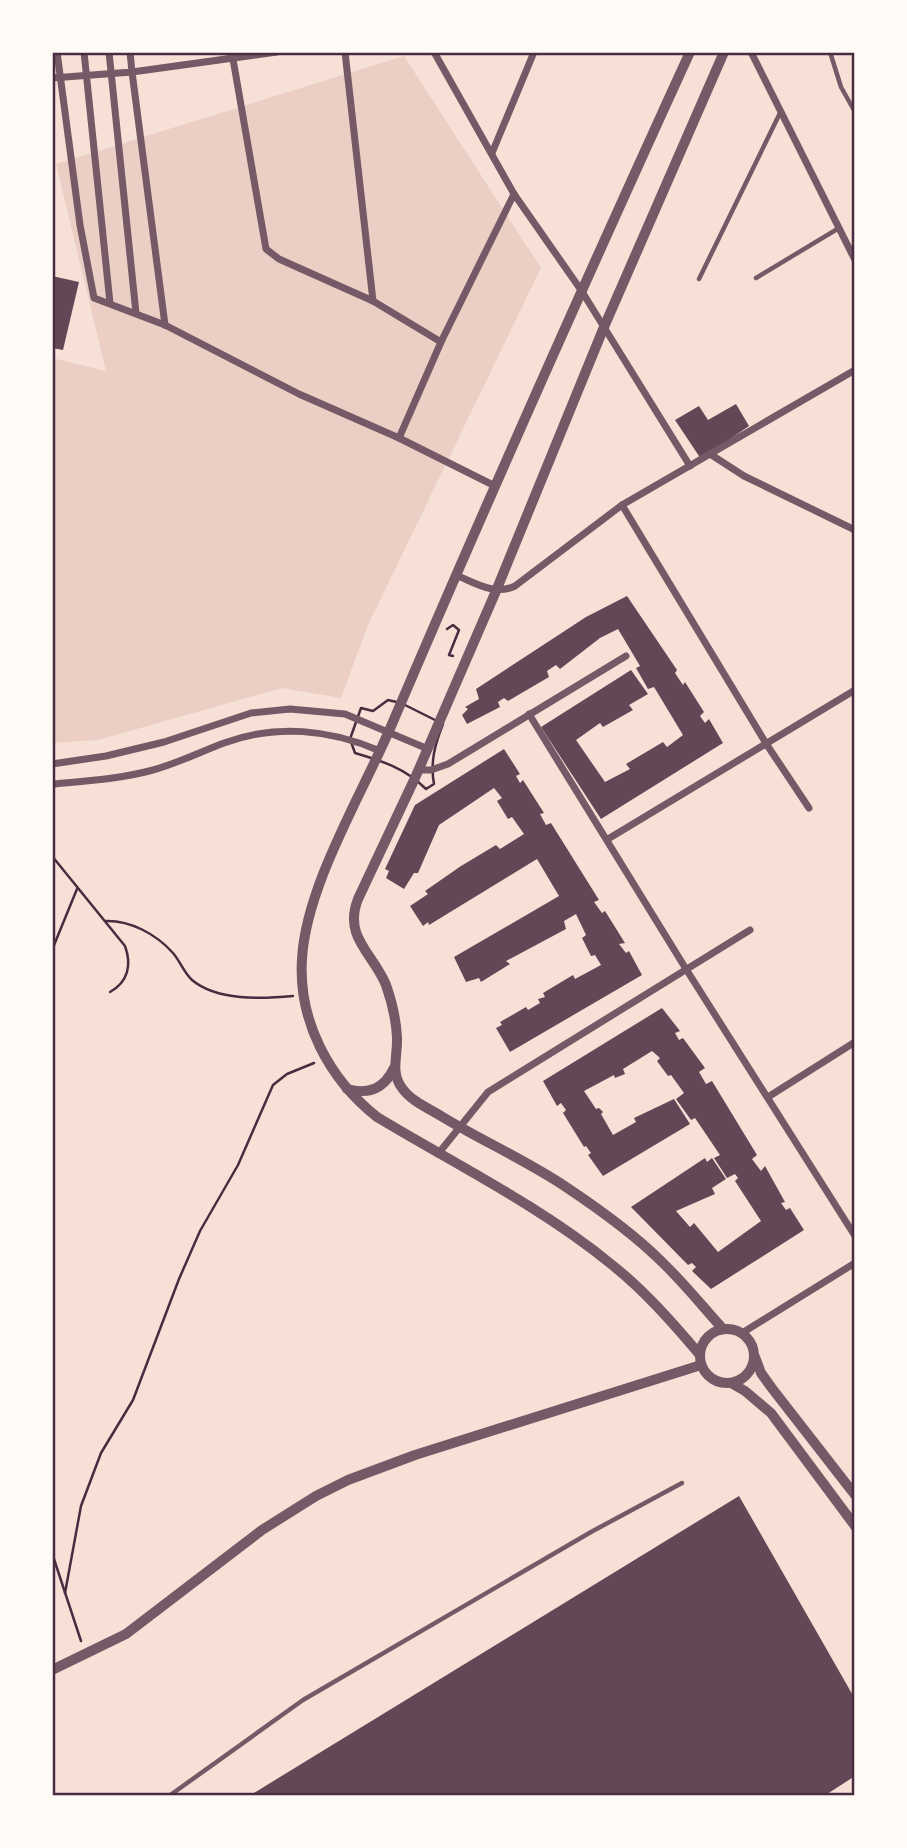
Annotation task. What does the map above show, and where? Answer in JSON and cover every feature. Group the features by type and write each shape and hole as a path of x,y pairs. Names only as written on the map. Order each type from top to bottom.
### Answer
{"street":[{"path":"57,52 56,78 94,298 165,325 299,394 399,438 495,486"},
{"path":"84,52 110,303"},
{"path":"109,52 136,313"},
{"path":"131,52 165,325"},
{"path":"56,78 132,72 277,52"},
{"path":"345,52 373,301"},
{"path":"434,52 514,194 581,290 690,466"},
{"path":"492,153 534,52"},
{"path":"691,52 581,290 317,891 302,958 303,995 309,1020 325,1058 347,1089 377,1117 546,1217 612,1264 678,1328 713,1379 731,1383 745,1391 771,1413 855,1526"},
{"path":"724,52 604,327 428,749 354,911 355,933 385,983 394,1010 397,1039 394,1068 404,1091 459,1127 565,1186 620,1226 662,1262 723,1329 742,1333 749,1339 761,1373 855,1494"},
{"path":"751,52 855,260"},
{"path":"233,59 266,249 279,259 373,301 441,342"},
{"path":"399,438 441,342 514,194"},
{"path":"456,575 496,591 507,590 526,580 622,505 855,370"},
{"path":"710,454 744,476 855,530"},
{"path":"622,505 767,745 809,808"},
{"path":"418,770 431,770 448,764 626,656"},
{"path":"608,839 855,690"},
{"path":"52,764 135,750 194,734 251,713 270,710 310,709 345,713 428,749"},
{"path":"529,714 855,1236"},
{"path":"52,784 101,780 149,771 241,738 281,732 334,734 380,751"},
{"path":"438,1154 488,1092 750,930"},
{"path":"768,1097 855,1042"},
{"path":"347,1089 361,1093 375,1090 387,1081 394,1068"},
{"path":"742,1333 855,1263"},
{"path":"701,1360 702,1346 707,1338 723,1329"},
{"path":"731,1383 748,1374 754,1357"},
{"path":"52,1670 143,1623 262,1531 316,1496 348,1480 415,1455 701,1360"}],"lane":[{"path":"830,52 841,86 855,112"},
{"path":"699,279 781,113"},
{"path":"756,278 839,228"},
{"path":"169,1796 303,1700 591,1532 682,1483"}],"path":[{"path":"442,639 449,626 458,628 449,655 465,662"},
{"path":"52,856 125,946 129,962 126,977 110,992"},
{"path":"52,950 77,889"},
{"path":"105,921 128,923 146,932 172,953 191,979 211,991 248,997 303,995"},
{"path":"65,1593 81,1506 101,1453 133,1400 200,1231 238,1165 273,1086 287,1074 325,1058"},
{"path":"52,1553 85,1654"}],"shaded area":[{"path":"404,56 541,268 368,625 341,698 282,688 98,740 53,743 52,358 106,371 56,164"}],"building":[{"path":"52,276 79,282 63,350 52,348"},
{"path":"736,404 749,426 701,459 675,420 699,406 708,420"},
{"path":"627,596 677,670 675,673 683,685 685,682 704,712 700,716 705,723 709,719 723,743 601,819 541,727 631,670 648,694 629,705 633,710 603,727 600,723 576,740 605,782 630,769 626,764 663,742 667,747 683,735 654,687 648,689 636,668 640,666 618,629 600,638 560,669 556,665 547,671 549,677 508,701 504,698 498,702 500,707 467,724 462,715 468,709 465,707 479,699 476,689 586,617"},
{"path":"504,749 520,774 516,776 520,783 523,780 544,813 540,814 546,825 551,823 599,900 594,902 602,913 605,911 625,943 619,944 626,953 629,951 642,975 510,1052 496,1028 502,1025 500,1022 526,1007 528,1010 540,1003 538,999 545,997 543,993 573,975 575,979 601,965 595,955 591,956 582,938 586,935 576,914 564,921 566,929 506,961 510,964 481,982 479,978 466,982 454,957 559,896 537,859 429,925 428,922 423,926 410,906 428,894 425,891 461,866 496,845 500,849 524,834 512,817 508,819 497,801 502,798 494,788 439,825 418,873 414,873 404,889 386,878 389,871 385,869 415,805"},
{"path":"662,1008 680,1031 675,1033 679,1040 683,1038 705,1068 699,1072 706,1084 712,1081 757,1155 752,1159 761,1171 765,1166 785,1202 781,1203 786,1210 790,1208 804,1230 711,1289 692,1271 696,1267 692,1263 688,1265 631,1207 705,1158 707,1162 712,1158 726,1179 712,1188 715,1194 676,1211 690,1227 694,1223 718,1252 761,1221 735,1181 738,1178 735,1174 727,1178 714,1158 720,1155 695,1118 691,1120 676,1099 684,1093 657,1061 660,1058 652,1051 623,1069 625,1074 615,1078 614,1075 584,1091 596,1109 599,1108 603,1112 601,1114 613,1135 636,1122 634,1118 674,1099 690,1124 603,1176 588,1155 591,1153 584,1147 563,1113 566,1110 561,1103 557,1106 543,1081"},
{"path":"739,1496 855,1699 855,1776 824,1796 249,1796"}]}
